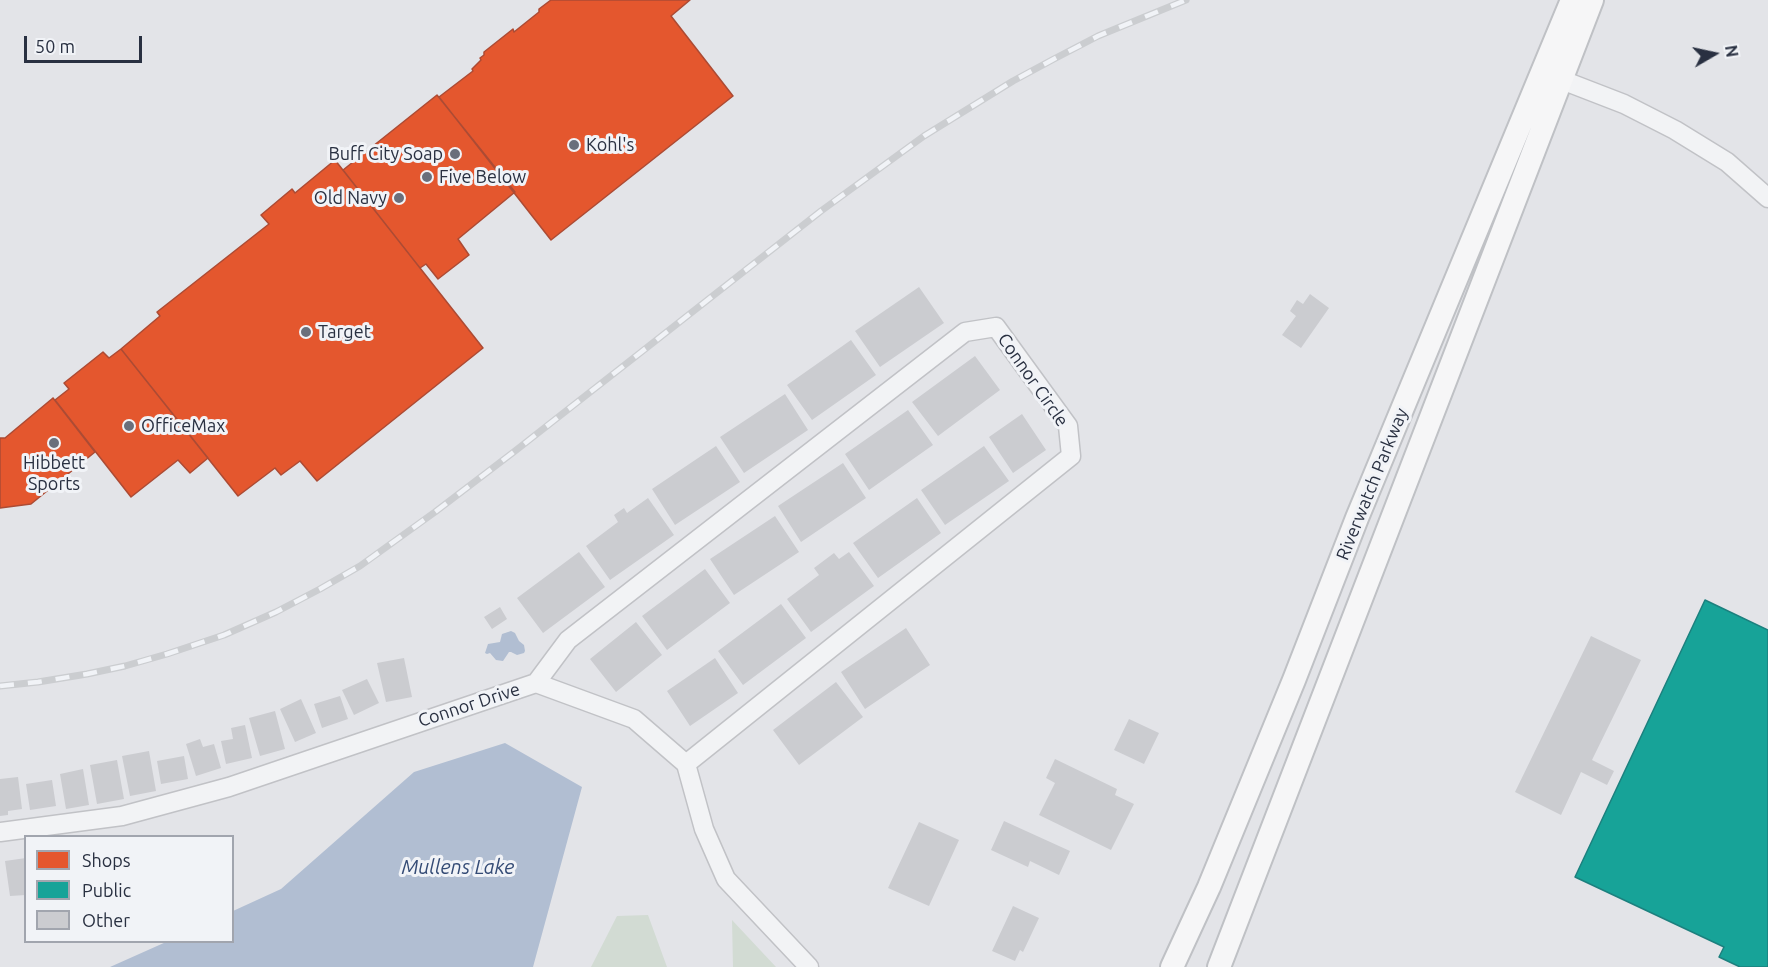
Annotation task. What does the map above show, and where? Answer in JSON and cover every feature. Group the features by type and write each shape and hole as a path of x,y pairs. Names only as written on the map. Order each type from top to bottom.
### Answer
{"main road":[{"name":"Riverwatch Parkway","path":"1222,966 1552,76 1572,0"},
{"name":"Riverwatch Parkway","path":"1172,967 1209,887 1294,680 1357,518 1552,76 1592,0"}],"street":[{"path":"1552,76 1624,104 1675,130 1727,162 1768,198"},
{"name":"Connor Circle","path":"536,683 568,640 965,332 996,327 1068,426 1071,456 686,764"},
{"name":"Connor Drive","path":"0,832 122,816 229,787 536,683 634,719 686,764"},
{"path":"686,764 704,829 726,879 809,967"}],"shaded area":[{"path":"648,915 667,967 591,967 617,916"},
{"path":"732,920 776,967 733,967"}],"water":[{"path":"511,631 524,645 524,653 517,655 509,652 503,661 496,660 490,653 485,653 488,644 500,642 502,634"},
{"name":"Mullens Lake","path":"505,743 582,787 533,967 110,967 164,943 234,943 234,911 281,889 414,772"}],"building: Shops":[{"name":"Kohl's","path":"551,0 690,0 671,16 733,96 551,240 439,97 473,71 472,69 481,60 484,52 513,29 514,32"},
{"path":"437,95 515,192 458,239 469,255 438,279 426,264 420,268 343,170"},
{"name":"Target","path":"335,160 483,348 317,481 300,461 281,475 275,468 238,496 121,349 160,316 157,312 269,224 261,215 292,189 295,193"},
{"name":"OfficeMax","path":"121,349 208,458 190,473 178,460 131,497 55,400 69,389 64,383 103,352 109,358"},
{"path":"53,398 95,452 31,504 0,508 0,438 5,438"}],"building: Public":[{"path":"1705,600 1768,630 1768,967 1740,967 1719,957 1724,947 1575,877"}],"building: Other":[{"path":"919,287 944,323 880,367 855,331"},
{"path":"1310,294 1329,308 1301,348 1282,335 1296,316 1290,311 1297,300 1303,304"},
{"path":"851,340 876,375 812,420 787,385"},
{"path":"975,356 1000,390 938,436 912,402"},
{"path":"785,394 808,430 744,473 720,437"},
{"path":"908,410 933,445 869,490 845,454"},
{"path":"1022,414 1046,450 1013,473 989,437"},
{"path":"716,446 740,482 675,525 652,489"},
{"path":"984,446 1009,481 945,525 921,490"},
{"path":"843,463 866,498 801,542 778,506"},
{"path":"648,498 674,535 610,580 586,546 618,522 614,515 624,508 627,513"},
{"path":"917,498 941,533 878,578 853,543"},
{"path":"775,516 799,552 734,595 710,559"},
{"path":"579,552 605,587 543,633 517,598"},
{"path":"849,552 874,586 811,632 787,599 819,575 814,568 834,553 839,559"},
{"path":"705,569 730,603 667,650 642,616"},
{"path":"781,604 806,638 743,685 718,651"},
{"path":"500,607 507,619 492,629 484,617"},
{"path":"636,622 662,655 616,692 590,659"},
{"path":"906,628 930,665 865,709 841,672"},
{"path":"1591,636 1641,660 1592,760 1614,771 1607,785 1581,772 1561,815 1515,792"},
{"path":"404,658 412,697 386,702 377,663"},
{"path":"715,658 738,693 690,726 667,691"},
{"path":"367,679 379,703 354,715 342,690"},
{"path":"836,682 863,717 799,765 773,730"},
{"path":"340,696 348,719 322,728 314,704"},
{"path":"301,699 316,733 295,742 280,709"},
{"path":"275,711 285,749 260,756 249,718"},
{"path":"1129,719 1159,733 1144,764 1114,750"},
{"path":"245,725 252,758 226,764 221,741 233,739 231,728"},
{"path":"200,739 203,747 214,744 221,768 196,776 186,744"},
{"path":"149,751 156,791 130,796 122,756"},
{"path":"184,756 188,779 161,784 157,761"},
{"path":"1055,759 1117,789 1115,795 1134,804 1111,850 1039,815 1055,783 1046,778"},
{"path":"117,760 124,799 97,804 90,765"},
{"path":"83,769 89,805 66,809 60,774"},
{"path":"18,777 22,809 8,811 8,815 0,816 0,779"},
{"path":"52,780 56,806 30,810 26,784"},
{"path":"1004,821 1070,851 1059,875 1030,861 1028,867 991,850"},
{"path":"919,822 959,840 929,906 888,888"},
{"path":"24,858 24,895 10,896 5,861"},
{"path":"1013,906 1039,918 1023,952 1020,950 1015,961 992,951"}],"railway":[{"path":"0,686 87,674 167,654 224,635 276,612 360,566 515,451 821,211 924,136 1013,81 1098,36 1186,0"}],"place":[{"name":"Kohl's","path":"574,145"},
{"name":"Buff City Soap","path":"455,154"},
{"name":"Five Below","path":"427,177"},
{"name":"Old Navy","path":"399,198"},
{"name":"Target","path":"306,332"},
{"name":"OfficeMax","path":"129,426"},
{"name":"Hibbett Sports","path":"54,443"}]}
